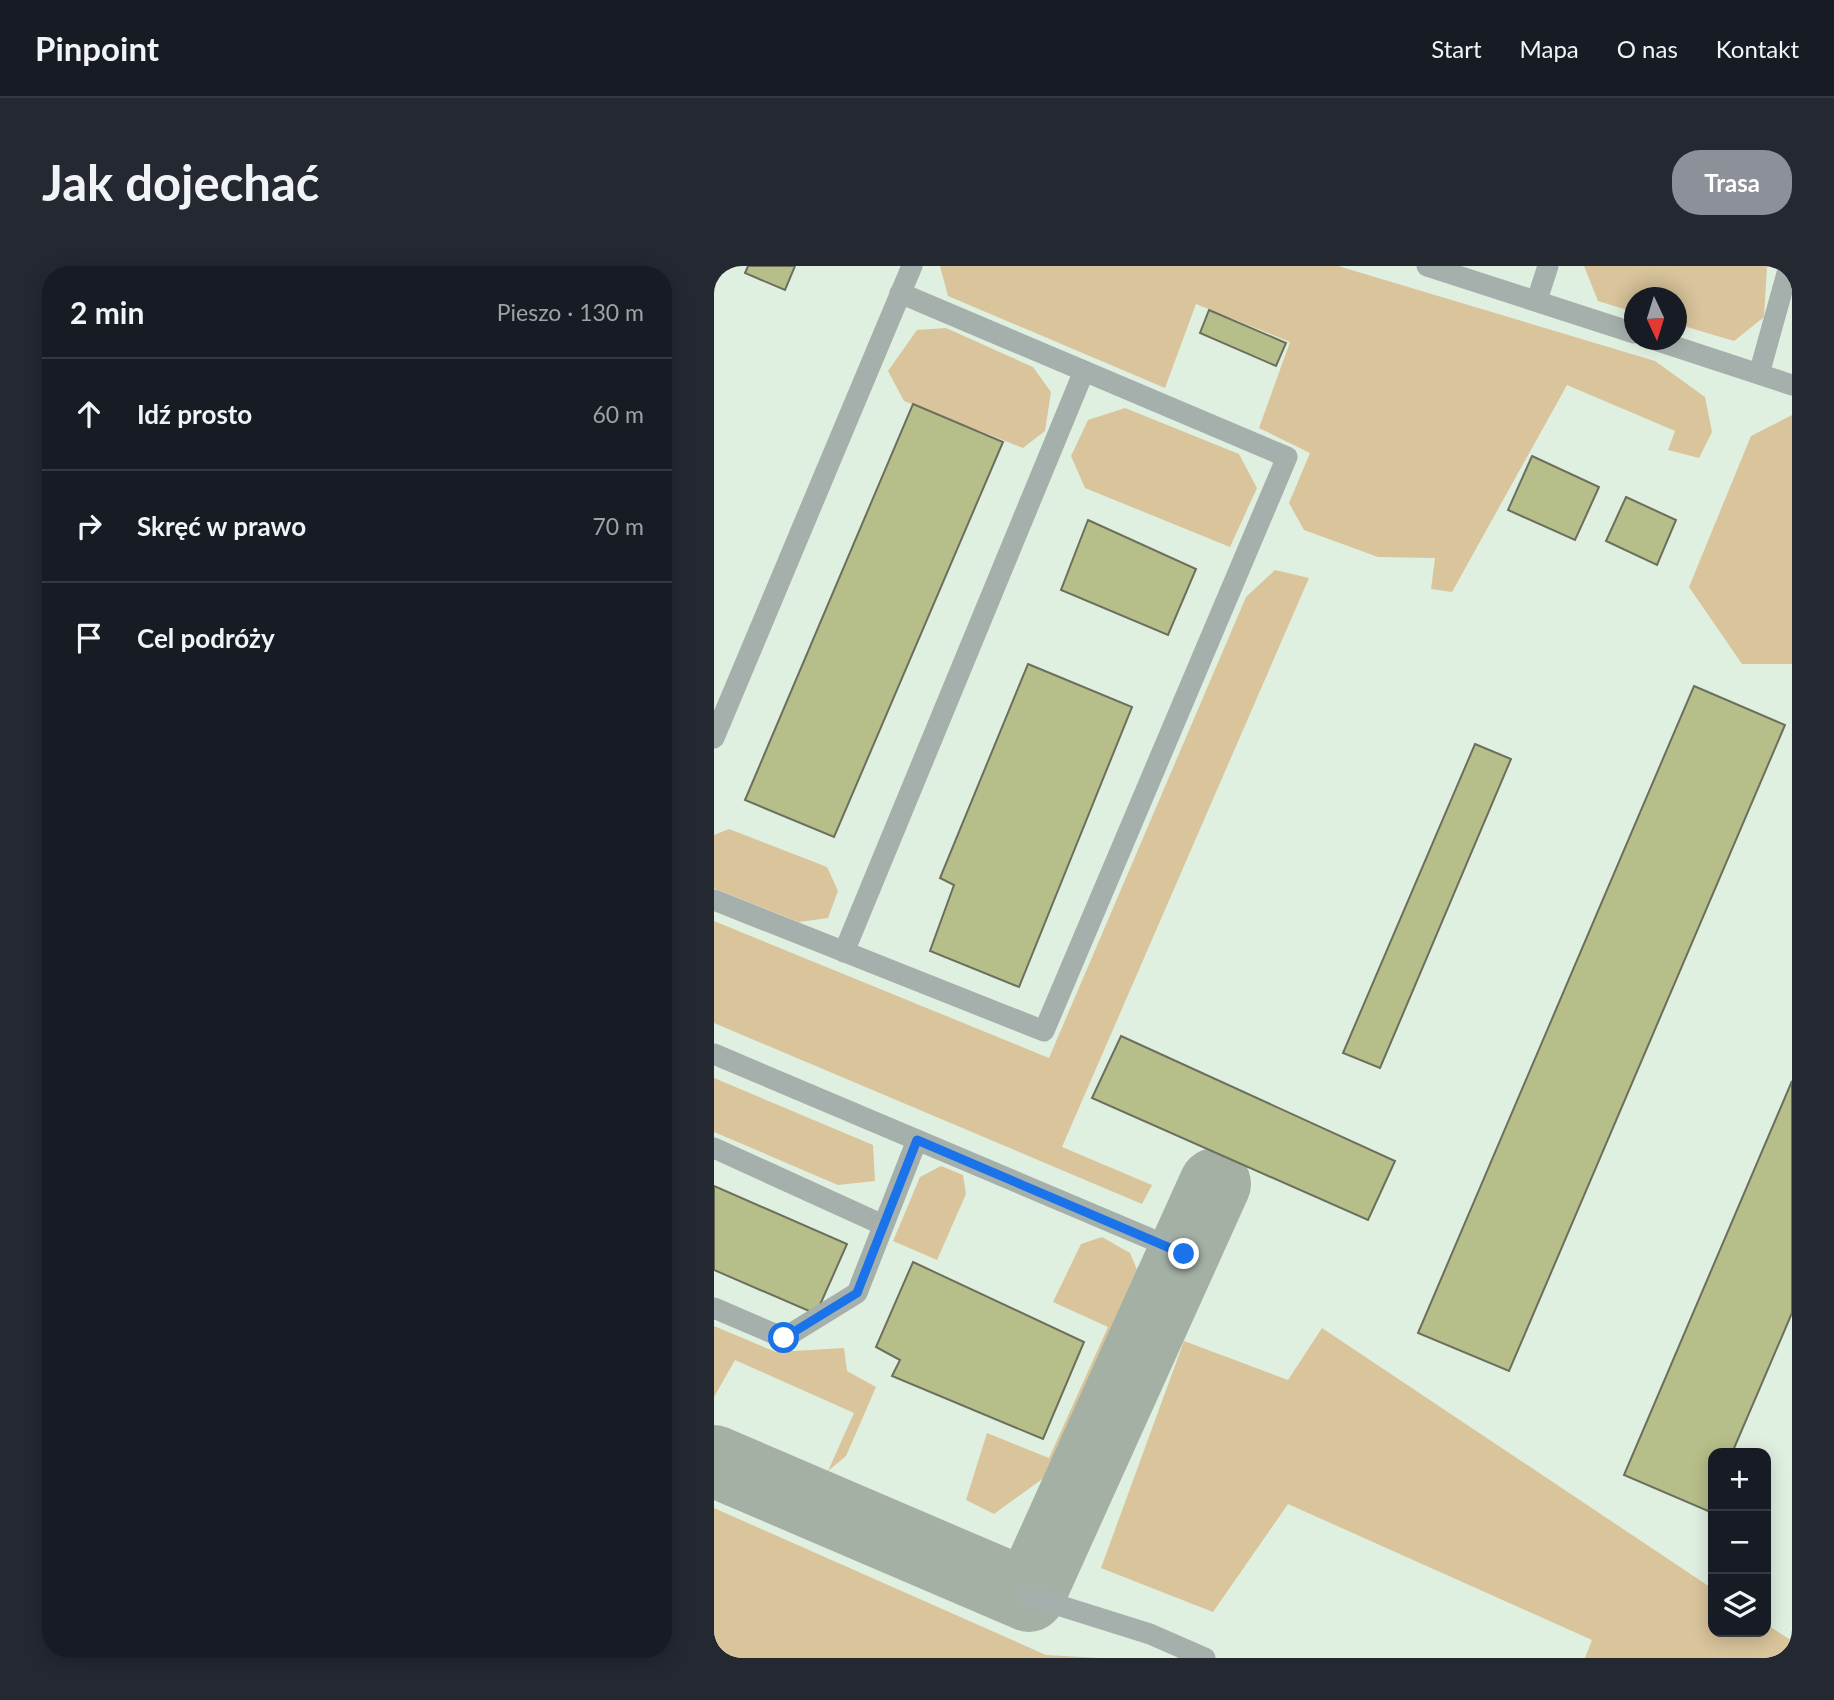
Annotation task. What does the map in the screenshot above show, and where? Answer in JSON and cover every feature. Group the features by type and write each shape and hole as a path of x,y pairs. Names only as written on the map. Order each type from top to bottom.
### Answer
{"lane":[{"path":"714,738 912,266"},
{"path":"1427,266 1624,330"},
{"path":"1537,300 1548,266"},
{"path":"1759,374 1789,266"},
{"path":"714,900 1044,1031 1287,457 900,293"},
{"path":"1685,350 1792,385"},
{"path":"844,952 1084,371"},
{"path":"714,1054 1184,1254"},
{"path":"714,1308 784,1338 857,1293 917,1140"},
{"path":"714,1148 883,1225"},
{"path":"1029,1596 1150,1634 1205,1658"}],"shaded area":[{"path":"940,266 1338,266 1655,361 1705,397 1712,432 1699,458 1668,450 1675,431 1567,385 1452,592 1431,589 1435,558 1378,557 1304,530 1289,503 1310,453 1259,428 1290,342 1196,304 1165,388 948,296"},
{"path":"1584,266 1767,266 1764,317 1734,341 1687,327 1687,287 1624,287 1624,309 1598,301"},
{"path":"946,328 1033,367 1051,392 1045,431 1023,448 904,401 888,371 917,330"},
{"path":"1125,408 1239,454 1257,488 1230,547 1085,488 1071,456 1088,420"},
{"path":"1792,415 1792,664 1742,664 1689,587 1751,436"},
{"path":"1275,570 1309,578 1062,1147 1152,1185 1142,1204 714,1023 714,921 1049,1058 1246,597"},
{"path":"729,829 827,867 838,891 828,918 799,922 715,889 714,835"},
{"path":"714,1078 873,1145 875,1181 838,1185 714,1132"},
{"path":"941,1166 963,1175 966,1194 937,1260 893,1241 920,1177"},
{"path":"1102,1237 1130,1253 1144,1286 1063,1464 994,1514 966,1500 987,1433 1049,1458 1108,1327 1053,1302 1081,1244"},
{"path":"714,1326 776,1352 844,1348 847,1371 876,1387 846,1456 828,1471 854,1413 735,1360 714,1397"},
{"path":"1322,1328 1708,1586 1708,1637 1771,1637 1771,1627 1792,1641 1792,1658 1585,1658 1592,1640 1288,1504 1213,1612 1101,1568 1184,1341 1288,1380"},
{"path":"714,1508 1046,1655 1100,1658 714,1658"}],"building":[{"path":"748,266 795,266 785,290 745,273"},
{"path":"1209,310 1286,343 1276,366 1200,333"},
{"path":"913,404 1003,442 834,837 745,800"},
{"path":"1532,456 1599,487 1575,540 1508,510"},
{"path":"1626,497 1676,520 1657,565 1606,541"},
{"path":"1088,520 1196,569 1168,635 1061,590"},
{"path":"1028,664 1132,707 1019,987 930,951 954,885 940,878"},
{"path":"1694,686 1785,725 1509,1371 1418,1333"},
{"path":"1475,744 1511,759 1380,1068 1343,1053"},
{"path":"1121,1036 1395,1161 1368,1220 1092,1098"},
{"path":"1792,1081 1792,1313 1734,1448 1708,1448 1708,1511 1624,1475"},
{"path":"714,1186 847,1244 816,1314 714,1270"},
{"path":"913,1262 1084,1342 1043,1439 892,1376 900,1360 876,1347"}],"taxiway":[{"path":"714,1461 1029,1596 1215,1184"}],"route":[{"path":"784,1338 857,1293 917,1140 1184,1254"}]}
